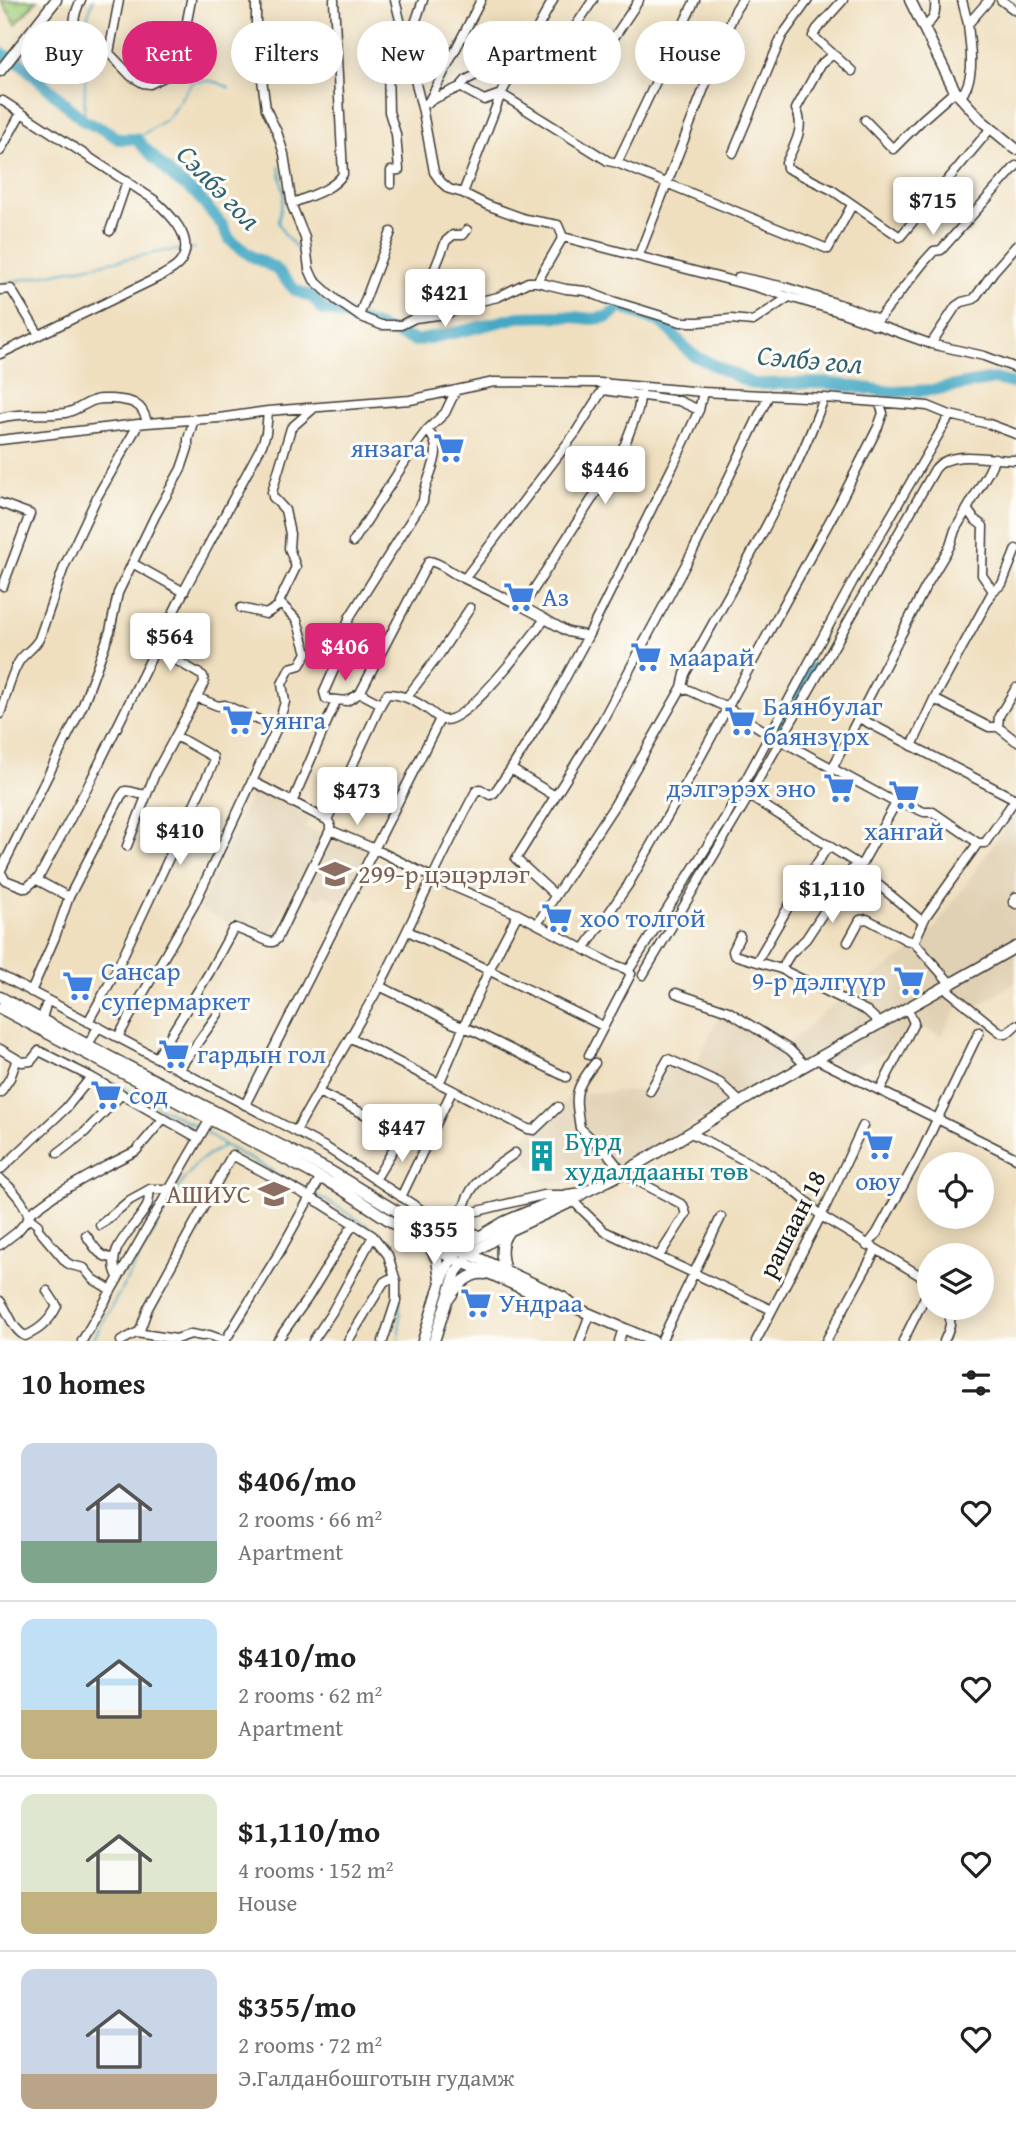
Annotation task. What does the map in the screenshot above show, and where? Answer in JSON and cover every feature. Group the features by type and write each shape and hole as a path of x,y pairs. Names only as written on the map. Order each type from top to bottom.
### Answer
{"main road":[{"path":"0,71 57,0"},
{"path":"910,0 958,94 1016,149"},
{"path":"423,1341 440,1285 460,1256 506,1227 623,1172 740,1102 1016,947"},
{"path":"0,997 332,1172 427,1231 460,1256"},
{"path":"0,1008 204,1129 371,1207 430,1247 460,1256 564,1298 590,1314 653,1341"},
{"path":"427,1231 455,1238 506,1227"},
{"path":"500,1273 501,1248 506,1227"},
{"path":"430,1247 439,1269 440,1285"},
{"path":"434,1341 460,1256"},
{"path":"444,1306 464,1280 479,1273 500,1273"}],"street":[{"path":"81,0 73,24 81,39 109,53 131,76 143,83 150,83 172,73 179,63 191,0"},
{"path":"109,53 119,0"},
{"path":"257,0 256,35 266,109 284,154 292,206 305,238 309,270 314,280 335,300 359,316 382,325 401,325 415,318 446,313 504,295 533,281 586,291 687,323 732,319 753,321 789,297"},
{"path":"293,202 327,187 343,174 334,0"},
{"path":"395,0 401,21"},
{"path":"416,21 423,0"},
{"path":"423,113 481,0"},
{"path":"542,21 554,0"},
{"path":"579,21 593,0"},
{"path":"621,27 639,0"},
{"path":"617,163 695,0"},
{"path":"639,256 715,60 736,9 743,0"},
{"path":"733,153 782,36 808,0"},
{"path":"843,0 813,36 852,71"},
{"path":"923,27 932,22 935,0"},
{"path":"865,120 893,149 922,120 969,85 971,74 968,24 962,0"},
{"path":"968,24 989,0"},
{"path":"1001,0 1016,11"},
{"path":"832,55 820,65 796,109 801,126 786,163 788,168 832,190 900,237 991,128"},
{"path":"389,84 389,112 396,134 399,170 391,171 391,184"},
{"path":"416,84 434,172 441,183 477,202 525,219 558,225 563,237"},
{"path":"429,101 460,88 463,84"},
{"path":"463,193 506,84"},
{"path":"460,88 484,100 501,93"},
{"path":"501,93 608,161 828,249 852,205"},
{"path":"0,354 163,275 182,260 184,248 183,236 176,223 153,199 3,101"},
{"path":"0,150 21,113"},
{"path":"876,322 924,262 934,251 941,250 1016,166"},
{"path":"110,231 127,181"},
{"path":"415,318 446,241 453,235 463,235 467,230"},
{"path":"359,316 391,232"},
{"path":"563,237 876,322 932,344 984,356 1016,368"},
{"path":"537,282 563,237"},
{"path":"932,344 956,306 974,299 1016,246"},
{"path":"739,277 848,307 876,322"},
{"path":"0,290 10,289 39,335"},
{"path":"0,440 268,411 410,400 482,383 505,381 928,406 1016,435"},
{"path":"465,578 576,432 605,386"},
{"path":"353,542 427,430 445,413 456,390"},
{"path":"641,391 699,410"},
{"path":"523,606 625,444 633,427 641,391"},
{"path":"296,1131 379,986 408,931 447,845 478,789 492,795 564,682 699,410 703,392"},
{"path":"555,895 516,859 601,723 694,548 769,395"},
{"path":"0,418 22,413 40,416 69,412 100,398 135,402 141,407 142,424 97,497 64,567 39,639 33,650 25,655 16,668 0,714"},
{"path":"537,924 614,806 682,687 685,674 792,473 824,398"},
{"path":"584,949 628,885 728,708 870,445 883,413 879,402"},
{"path":"118,1037 194,905 277,727 285,702 282,684 290,668 300,665 307,653 298,623 279,602 296,566 290,553 290,534 285,510 273,497 272,492 291,428 315,408"},
{"path":"194,419 181,469 118,593 110,631 83,705 0,872 5,880 21,887 29,887 37,880 90,782 184,592 262,445 268,411"},
{"path":"627,970 631,968 725,818 853,581 950,415"},
{"path":"427,430 433,436 436,454 420,508 349,618 336,665 324,691 326,699 347,701 360,692 429,561 434,561 523,606 568,632 588,636"},
{"path":"832,769 995,458"},
{"path":"643,975 749,796 939,463 948,459 1016,460"},
{"path":"0,503 30,514 3,586"},
{"path":"967,509 983,526 982,575 993,591"},
{"path":"912,746 934,699 993,591 1002,584 1016,549"},
{"path":"132,563 184,592"},
{"path":"241,608 266,614 280,606"},
{"path":"407,697 470,608"},
{"path":"327,820 387,694 407,697 440,719 454,719 478,699 510,664 545,619"},
{"path":"127,846 155,774 204,683 204,677 157,649"},
{"path":"682,687 728,708 769,734 896,803 903,803 924,813 933,812 978,843 985,844 1016,798 859,718"},
{"path":"998,727 999,716 1016,688"},
{"path":"360,692 381,704"},
{"path":"197,697 218,706 225,705 277,727"},
{"path":"934,699 989,727 998,727 1014,735"},
{"path":"292,803 336,701"},
{"path":"246,1105 440,719"},
{"path":"88,1022 123,957 213,764 213,757 176,736"},
{"path":"511,769 555,796"},
{"path":"157,1057 233,929 273,943 277,939 330,830 327,820 252,781"},
{"path":"31,992 69,897 121,796 125,791 140,796 147,794"},
{"path":"749,796 858,865 923,922"},
{"path":"781,969 791,953 806,939 858,865 896,803"},
{"path":"330,830 518,915 627,970 631,974 589,1055"},
{"path":"914,942 923,922 978,843"},
{"path":"757,961 829,845"},
{"path":"37,880 69,897"},
{"path":"1016,897 1013,902 1016,904"},
{"path":"439,1084 470,1010 502,942 518,915"},
{"path":"848,942 860,920 867,919 914,942 948,986 1001,1033 1006,1034 1016,1025"},
{"path":"408,931 603,1026"},
{"path":"740,936 733,953 736,956 781,969 867,1011 881,1024"},
{"path":"649,939 660,944"},
{"path":"0,975 327,1148 426,1213 445,1220 543,1195 569,1198 604,1231 772,1310"},
{"path":"379,986 566,1077"},
{"path":"676,993 728,1011 790,1050 805,1065"},
{"path":"42,1019 47,1000"},
{"path":"880,1090 914,1023 908,1009"},
{"path":"179,1069 218,1014"},
{"path":"88,1045 99,1027"},
{"path":"826,1341 877,1233 938,1119 979,1032"},
{"path":"351,1038 508,1121 534,1130 558,1107"},
{"path":"0,1049 22,1062 31,1061 39,1051 164,1118 204,1129 84,1340"},
{"path":"0,1093 10,1078 17,1059"},
{"path":"650,1091 668,1059 720,1083 740,1102"},
{"path":"816,1059 1016,1158"},
{"path":"595,1063 578,1087 580,1128 623,1172 686,1209 686,1214 659,1256"},
{"path":"0,1170 66,1108 91,1077"},
{"path":"401,1197 452,1091"},
{"path":"318,1092 428,1144"},
{"path":"58,1153 84,1133 122,1094"},
{"path":"0,1245 17,1232 29,1216 65,1189 136,1151 164,1118"},
{"name":"рашаан 18","path":"757,1341 821,1216 863,1126"},
{"path":"362,1189 405,1133"},
{"path":"691,1133 790,1186 821,1216 917,1274"},
{"path":"462,1217 466,1199 475,1184 497,1164 515,1153"},
{"path":"139,1333 148,1308 232,1155 373,1236 388,1255 396,1281 396,1301 383,1341"},
{"path":"332,1172 340,1158"},
{"path":"0,1179 16,1195 38,1225 38,1229 66,1262 83,1268 93,1279 111,1290"},
{"path":"121,1341 136,1332 176,1339 191,1334 209,1335 225,1341 319,1182"},
{"path":"100,1225 130,1200 150,1189 169,1189"},
{"path":"118,1277 114,1258 121,1241 148,1204 150,1189"},
{"path":"661,1341 721,1217"},
{"path":"277,1341 307,1300 354,1223"},
{"path":"86,1235 99,1254 114,1258"},
{"path":"313,1341 332,1312 373,1236"},
{"path":"348,1341 384,1282 389,1279 396,1281"},
{"path":"0,1301 15,1326 25,1336 35,1332 52,1318 57,1306 47,1291"},
{"path":"580,1341 590,1314"},
{"path":"904,1341 917,1314"},
{"path":"944,1341 951,1328 950,1320"},
{"path":"619,1341 624,1328"}],"shaded area":[{"path":"254,788 310,815 305,827 322,835 271,937 240,922 229,924 199,909"},
{"path":"1016,812 1016,981 977,1007 957,1008 941,1036 922,1027 884,1053 848,1070 816,1055 593,1180 544,1183 515,1145 573,1094 648,1090 667,1056 694,1069 722,1010 788,1044 824,1012 927,939"},
{"name":"299-р цэцэрлэг","path":"332,834 369,850 342,903 323,894 319,899 306,892"},
{"name":"АШИУС","path":"266,1179 290,1193 281,1208 257,1195"}],"green space":[{"path":"1,0 37,0 16,24"}],"waterway":[{"path":"87,21 93,0"},
{"name":"Сэлбэ гол","path":"0,52 22,64 84,121 118,139 136,139 174,178 196,194 222,225 230,240 251,256 275,268 295,290 315,299 322,310 336,312 416,341 518,317 607,317 621,307 660,322 693,355 753,384 827,383 893,392 932,390 994,379 1016,384"},
{"name":"Сэлбэ гол","path":"136,139 168,118 192,82 211,81 229,88"},
{"path":"84,121 85,84"},
{"name":"Сэлбэ гол","path":"279,166 284,195 278,222 300,252 311,289 322,304 336,312"},
{"path":"190,249 195,248"},
{"path":"0,284 180,250"},
{"path":"777,732 813,668"},
{"path":"111,1081 199,1128"},
{"path":"207,1133 309,1191"},
{"path":"92,1341 183,1181 198,1162 224,1145"},
{"path":"314,1193 367,1225 376,1234"},
{"path":"399,1341 400,1300"}],"place":[{"name":"янзага","path":"449,448"},
{"name":"Аз","path":"519,597"},
{"name":"маарай","path":"646,657"},
{"name":"уянга","path":"238,720"},
{"name":"Баянбулаг баянзүрх","path":"740,721"},
{"name":"дэлгэрэх эно","path":"839,788"},
{"name":"хангай","path":"904,795"},
{"name":"299-р цэцэрлэг","path":"335,874"},
{"name":"хоо толгой","path":"557,918"},
{"name":"9-р дэлгүүр","path":"909,981"},
{"name":"Сансар супермаркет","path":"78,986"},
{"name":"гардын гол","path":"174,1054"},
{"name":"сод","path":"106,1095"},
{"name":"оюу","path":"878,1145"},
{"name":"Бүрд худалдааны төв","path":"542,1156"},
{"name":"АШИУС","path":"274,1194"},
{"name":"Ундраа","path":"476,1303"}]}
